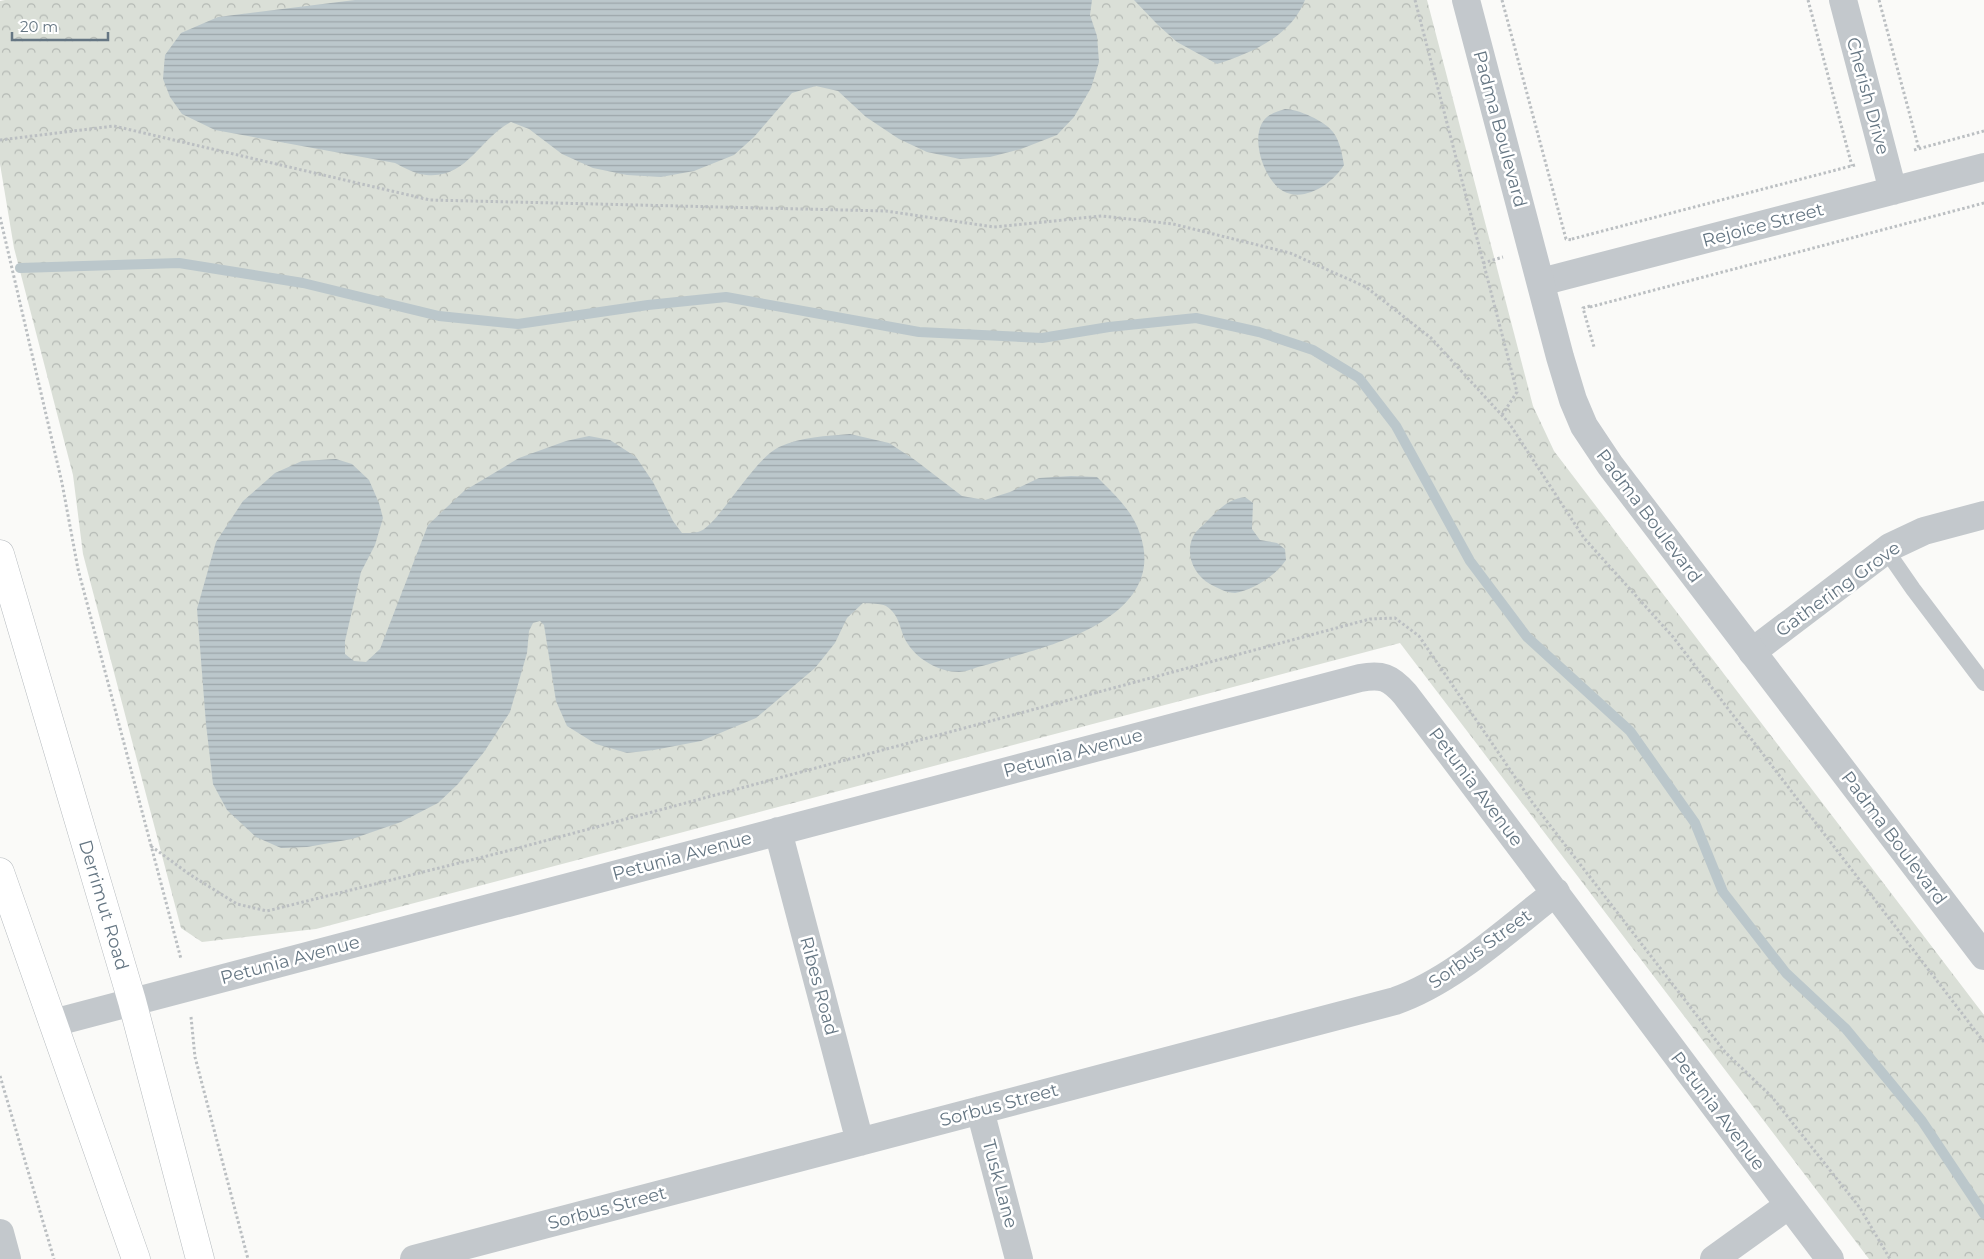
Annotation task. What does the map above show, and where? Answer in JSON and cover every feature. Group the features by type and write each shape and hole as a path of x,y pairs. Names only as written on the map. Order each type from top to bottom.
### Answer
{"main road":[{"name":"Derrimut Road","path":"0,554 132,1001 200,1259"},
{"path":"0,872 136,1259"}],"street":[{"name":"Padma Boulevard","path":"1466,0 1560,357 1573,400 1584,426 1610,465 1984,956"},
{"name":"Cherish Drive","path":"1843,0 1893,191"},
{"name":"Rejoice Street","path":"1541,282 1984,167"},
{"name":"Gathering Grove","path":"1752,652 1886,550 1924,531 1984,515"},
{"name":"Petunia Avenue","path":"53,1022 1360,678 1383,677 1394,681 1405,694 1556,892 1830,1259"},
{"name":"Ribes Road","path":"778,831 860,1142"},
{"name":"Sorbus Street","path":"414,1259 1413,995 1454,972 1556,892"},
{"name":"Tusk Lane","path":"980,1110 1019,1259"},
{"path":"1714,1259 1789,1205"},
{"path":"0,1233 7,1259"}],"lane":[{"path":"1886,550 1912,589 1984,683"}],"path":[{"path":"1415,0 1517,392 1502,415"},
{"path":"1502,0 1566,239 1572,239 1984,131"},
{"path":"1808,0 1852,166"},
{"path":"1879,0 1919,149"},
{"path":"0,140 114,126 430,200 886,211 994,227 1102,216 1173,224 1290,253 1366,287 1431,338 1509,423 1584,538 1673,637 1984,1042"},
{"path":"1594,347 1583,308 1984,203"},
{"path":"0,216 62,483 78,569 188,986 195,1057 248,1259"},
{"path":"1572,239 1590,307"},
{"path":"151,846 189,874 237,904 267,911 507,851 1370,619 1395,618 1420,636 1532,802 1725,1052 1772,1097 1854,1200 1890,1259"},
{"path":"0,1076 54,1259"}],"green space":[{"path":"1427,0 1533,406 1554,451 1984,1015 1984,1259 1869,1259 1400,643 316,929 202,942 181,928 83,554 73,475 14,248 0,164 0,1"}],"shaded area":[{"path":"355,0 1092,0 1090,15 1097,36 1099,62 1091,88 1074,117 1057,135 1021,149 990,157 960,159 927,152 899,139 866,117 838,91 816,86 792,93 754,137 734,155 694,171 661,177 627,175 593,168 562,154 529,129 511,122 499,130 460,166 449,172 436,175 420,174 395,163 215,130 182,114 170,97 163,79 165,55 181,33 218,17"},
{"path":"1134,0 1305,0 1299,13 1290,24 1269,41 1244,54 1217,64 1177,42"},
{"path":"1285,109 1304,113 1324,124 1333,132 1340,148 1344,165 1326,184 1309,193 1300,195 1283,191 1269,177 1260,156 1258,145 1261,124 1267,117"},
{"path":"850,434 889,443 915,460 962,496 985,500 1010,492 1039,478 1097,477 1122,503 1137,526 1144,559 1140,581 1129,599 1112,615 1091,628 1046,647 961,672 944,670 922,659 910,648 897,618 891,610 884,605 863,603 847,618 835,643 815,668 756,718 701,741 627,753 596,744 567,726 556,701 544,625 540,621 533,623 529,631 527,653 510,712 484,752 458,784 438,803 401,822 352,839 307,847 281,848 256,837 227,810 213,784 206,724 197,609 216,542 243,501 275,473 302,461 336,459 352,464 369,480 383,518 375,545 361,572 345,641 345,654 354,661 366,662 380,649 428,525 464,491 519,458 566,441 589,436 610,440 636,457 653,482 673,521 682,533 692,533 706,528 757,466 779,447 805,439"},
{"path":"1245,497 1253,503 1252,529 1260,540 1277,543 1285,549 1286,560 1282,566 1264,581 1250,589 1232,593 1210,584 1198,574 1191,561 1190,546 1196,532 1218,510 1230,502"}],"waterway":[{"path":"20,268 179,263 303,283 439,316 518,324 648,305 726,297 919,332 1042,338 1109,327 1196,318 1259,332 1313,350 1359,378 1396,426 1470,561 1527,637 1630,731 1695,823 1723,892 1786,973 1846,1029 1922,1121 1984,1214"}]}
